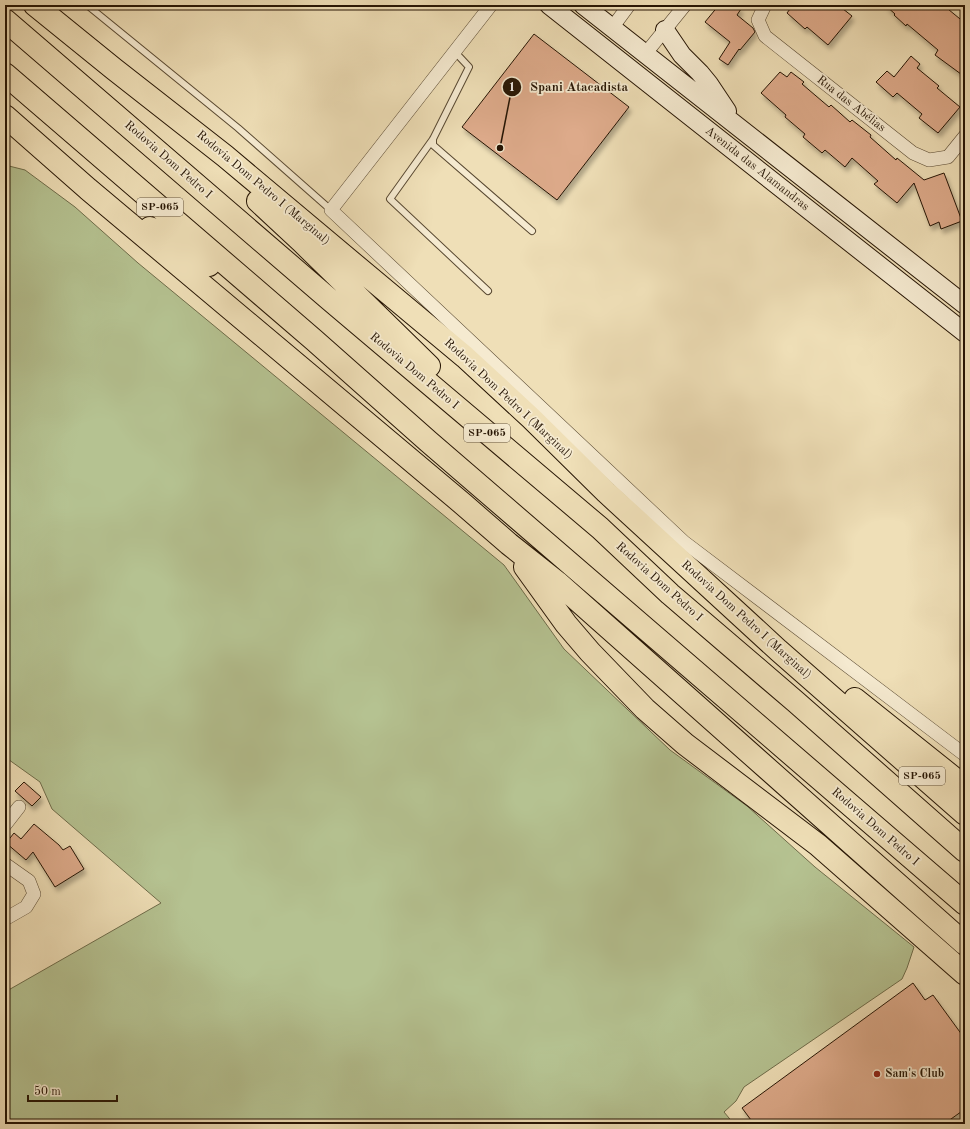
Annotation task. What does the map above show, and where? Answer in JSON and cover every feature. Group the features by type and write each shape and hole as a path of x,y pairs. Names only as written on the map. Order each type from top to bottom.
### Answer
{"highway":[{"name":"Rodovia Dom Pedro I (Marginal)","path":"35,5 225,156 465,357 606,492 710,588 778,650 965,814"},
{"name":"Rodovia Dom Pedro I","path":"5,20 329,299 563,496 600,528 670,594 965,850"},
{"path":"114,69 301,241 563,496"},
{"name":"Rodovia Dom Pedro I","path":"5,74 314,340 434,447 965,904"},
{"path":"5,116 88,190 509,544 557,582 965,944"},
{"path":"88,190 188,251 314,340"},
{"path":"509,544 566,624 590,652 645,710 685,744 818,845 965,974"},
{"path":"710,588 794,650 965,787"}],"street":[{"path":"491,5 331,210 684,542 965,755"},
{"name":"Avenida das Alamandras","path":"549,5 965,333"},
{"name":"Avenida das Alamandras","path":"583,5 965,305"},
{"path":"612,28 629,5"},
{"path":"646,53 685,5"},
{"name":"Rua das Abélias","path":"765,5 758,20 765,36 913,153 929,160 948,157 965,136"},
{"path":"665,30 682,55 709,84 737,125"},
{"path":"788,194 799,188 802,177"},
{"path":"5,825 19,807"},
{"path":"5,864 29,881 34,894 26,907 5,919"}],"lane":[{"path":"87,5 238,128 331,210"},
{"path":"454,52 470,67 432,139 390,199 488,291"},
{"path":"432,139 433,145 532,231"}],"green space":[{"path":"5,165 25,170 75,207 138,263 504,565 564,649 670,750 747,806 815,867 914,947 902,979 744,1087 736,1101 724,1112 734,1124 5,1124 5,992 161,903 52,809 40,782 5,757"}],"building":[{"path":"719,5 736,5 741,9 737,15 753,28 755,32 740,50 739,49 728,65 719,59 730,42 705,22"},
{"path":"793,5 838,5 852,16 828,45 807,27 805,29 787,13"},
{"path":"885,5 943,5 965,23 965,77 935,55 938,50 907,24 906,26"},
{"path":"534,34 629,107 557,200 462,127"},
{"path":"911,56 920,64 917,68 939,86 937,88 960,107 938,133 919,118 922,114 897,93 893,97 876,82 887,71 894,77"},
{"path":"780,72 787,77 791,72 804,82 802,84 829,107 831,105 850,122 852,120 871,135 870,137 896,160 897,158 924,180 944,173 962,221 941,229 939,222 930,226 914,183 897,203 874,184 878,181 852,158 845,167 825,150 822,153 803,137 805,134 761,93"},
{"path":"24,782 41,797 32,806 15,791"},
{"path":"34,824 63,850 70,846 84,869 55,887 33,852 26,860 6,843 14,833 21,839"},
{"name":"Sam's Club","path":"913,983 925,1000 933,995 965,1039 965,1109 944,1124 754,1124 742,1108"}],"place":[{"name":"Spani Atacadista","path":"500,148"},
{"name":"Sam's Club","path":"877,1074"}]}
